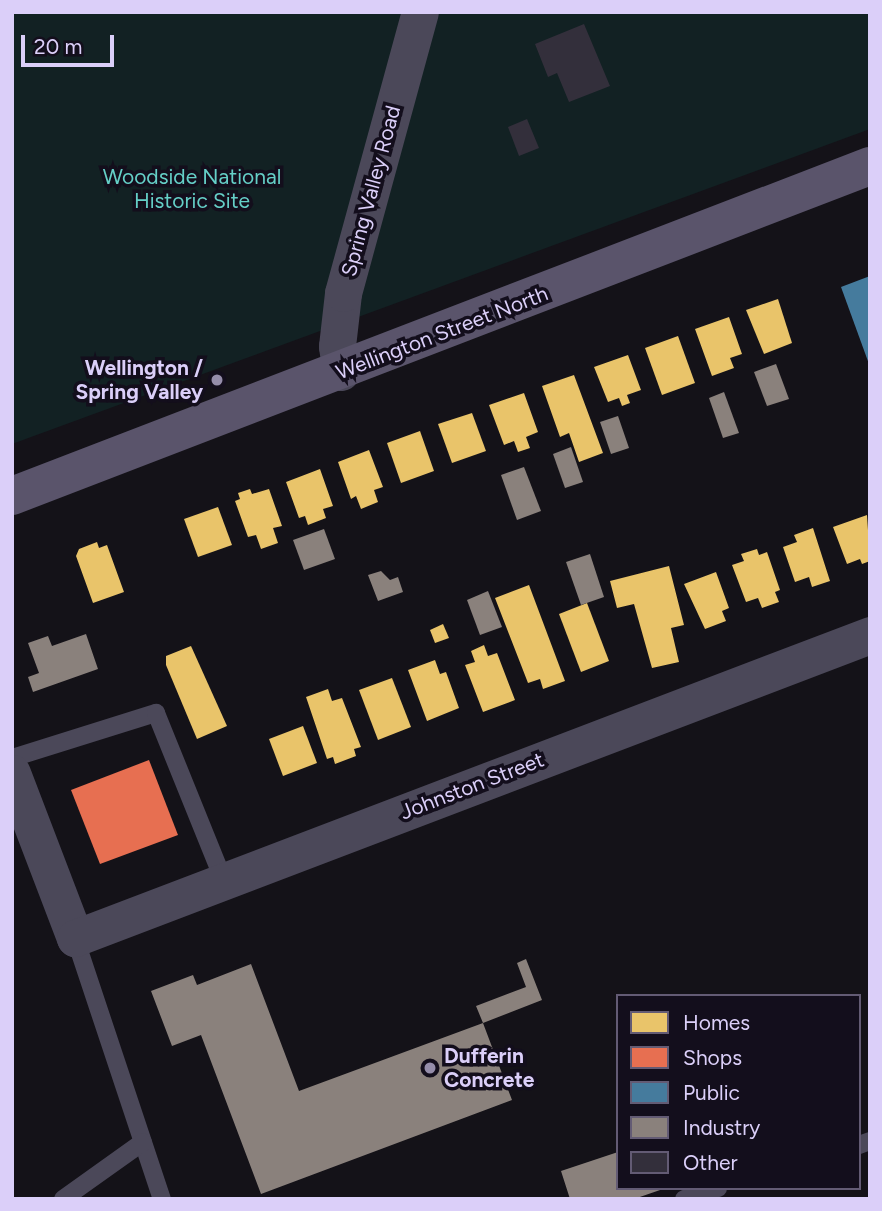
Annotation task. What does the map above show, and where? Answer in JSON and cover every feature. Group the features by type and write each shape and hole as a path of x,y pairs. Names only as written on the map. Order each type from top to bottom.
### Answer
{"street":[{"name":"Spring Valley Road","path":"341,372 337,346 343,293 420,12"},
{"name":"Wellington Street North","path":"12,496 341,372 870,166"},
{"name":"Johnston Street","path":"75,938 870,635"},
{"path":"12,773 75,938"}],"lane":[{"path":"12,758 156,713 224,881"},
{"path":"75,938 162,1199"},
{"path":"63,1199 143,1142"},
{"path":"684,1199 712,1190"}],"green space":[{"name":"Woodside National Historic Site","path":"12,12 870,12 870,129 12,444"}],"building: Homes":[{"path":"778,299 792,343 764,354 746,310"},
{"path":"729,317 742,354 730,358 734,368 712,376 695,329"},
{"path":"678,336 695,383 662,395 645,348"},
{"path":"628,355 641,390 627,395 630,403 622,406 619,398 608,402 594,367"},
{"path":"574,375 603,453 579,462 569,433 560,437 542,386"},
{"path":"524,393 538,432 526,437 530,448 518,452 514,441 504,445 489,405"},
{"path":"472,413 486,451 452,463 438,424"},
{"path":"420,431 434,471 401,483 387,443"},
{"path":"369,450 383,487 374,490 378,502 361,509 356,496 351,499 338,462"},
{"path":"320,469 333,506 323,509 326,518 308,525 305,516 299,518 286,482"},
{"path":"250,489 252,494 269,489 282,526 273,528 278,543 261,549 256,535 248,537 235,501 240,499 238,493"},
{"path":"218,507 232,545 198,557 184,519"},
{"path":"867,515 870,561 862,564 860,559 847,564 833,527"},
{"path":"813,528 830,581 812,587 809,577 795,582 783,547 797,542 794,535"},
{"path":"97,542 99,548 107,545 124,592 93,603 76,556 79,549"},
{"path":"757,549 759,555 767,552 780,590 775,592 779,602 762,608 758,598 746,602 732,565 744,561 741,554"},
{"path":"669,566 684,625 671,628 679,662 652,668 634,604 617,608 610,581"},
{"path":"716,572 729,608 722,611 726,621 705,629 684,584"},
{"path":"529,585 565,681 543,689 540,679 528,683 495,598"},
{"path":"587,603 609,661 581,672 559,614"},
{"path":"443,624 449,638 435,643 430,630"},
{"path":"484,645 488,656 497,653 515,700 483,712 465,665 475,662 471,651"},
{"path":"191,646 227,726 197,739 166,665 166,656"},
{"path":"435,660 440,674 446,672 459,708 427,721 408,670"},
{"path":"392,678 411,727 378,740 359,690"},
{"path":"328,689 332,701 342,698 361,747 354,749 356,756 335,764 333,757 327,759 306,697"},
{"path":"303,726 317,763 283,776 269,739"}],"building: Shops":[{"path":"149,760 178,835 100,864 71,790"}],"building: Public":[{"path":"870,276 870,364 869,364 841,287"}],"building: Industry":[{"path":"776,364 789,399 767,406 754,372"},
{"path":"724,392 739,433 723,438 709,398"},
{"path":"618,416 629,448 611,454 600,422"},
{"path":"571,447 583,482 565,488 553,454"},
{"path":"524,467 541,511 517,520 501,475"},
{"path":"324,529 335,559 304,570 293,540"},
{"path":"590,554 604,597 581,605 566,562"},
{"path":"381,571 390,580 398,577 403,592 378,601 368,575"},
{"path":"488,591 502,627 480,635 467,600"},
{"path":"86,634 98,669 33,692 28,677 39,673 28,643 48,636 52,646"},
{"path":"526,959 542,1000 483,1023 476,1006 526,987 517,963"},
{"name":"Dufferin Concrete","path":"251,964 299,1091 483,1023 512,1100 261,1194 201,1035 172,1046 151,991 193,975 197,985"},
{"path":"616,1153 616,1190 660,1190 634,1199 570,1199 561,1171"}],"building: Other":[{"path":"584,24 610,86 569,102 557,73 548,77 535,44"},
{"path":"527,119 539,148 519,156 508,127"}],"place":[{"name":"Wellington / Spring Valley","path":"217,380"},
{"name":"Dufferin Concrete","path":"430,1068"}]}
